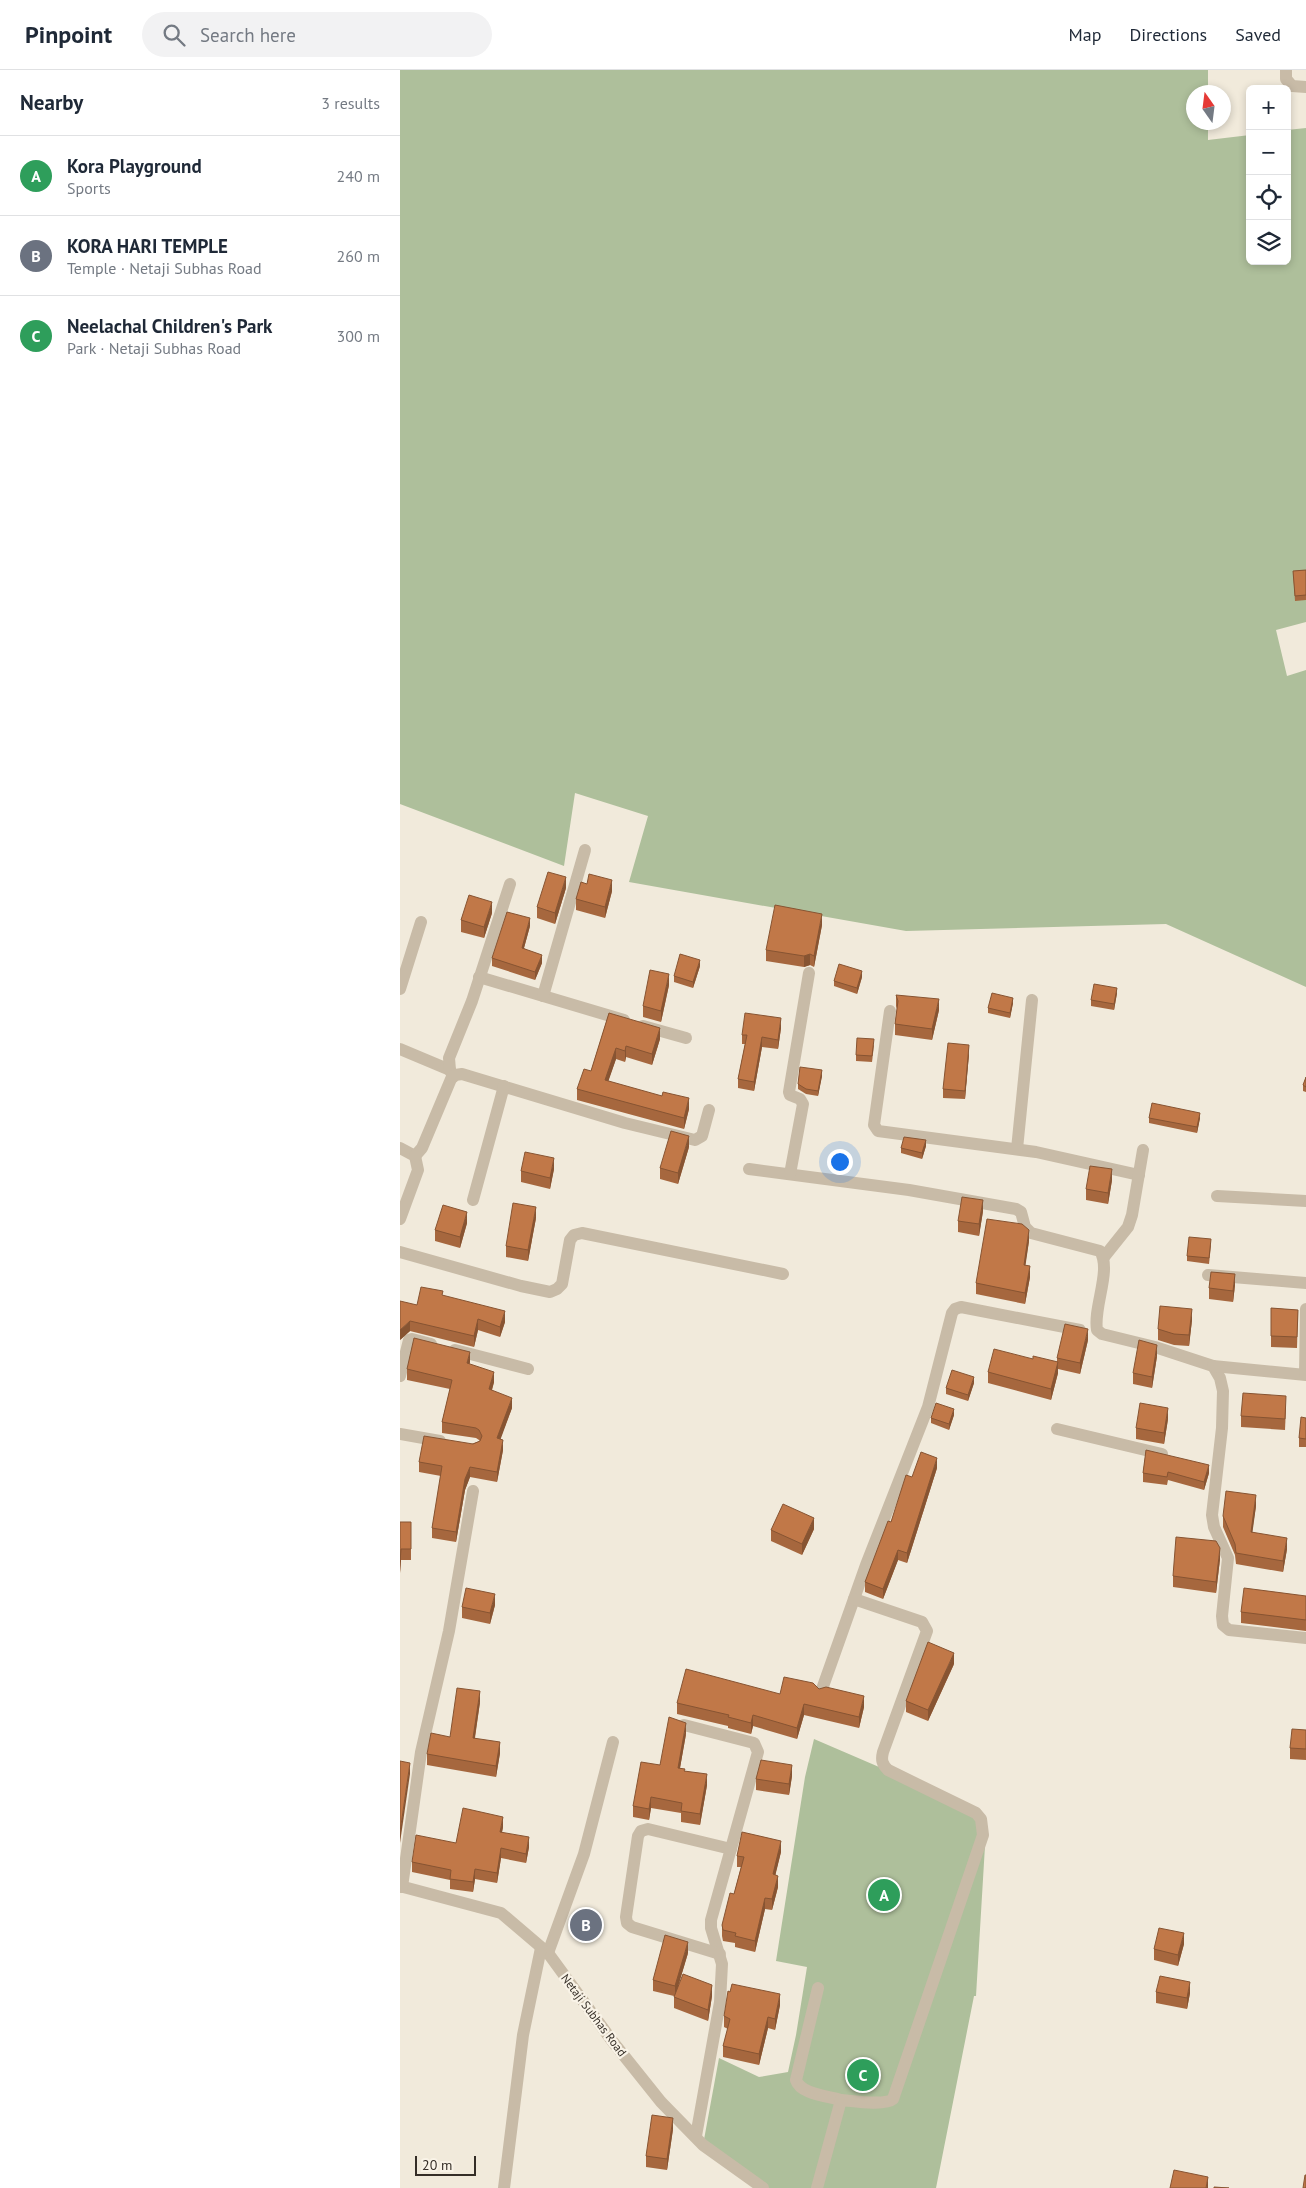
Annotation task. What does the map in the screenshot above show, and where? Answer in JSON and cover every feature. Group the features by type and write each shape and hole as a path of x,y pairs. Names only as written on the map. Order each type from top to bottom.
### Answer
{"street":[{"path":"1286,70 1286,79 1292,86 1306,87"},
{"path":"543,996 585,850"},
{"path":"415,1156 422,1148 451,1074 449,1058 464,1024 510,884"},
{"path":"400,989 421,922"},
{"path":"790,1174 803,1104 800,1099 790,1095 789,1092 809,974"},
{"path":"480,977 686,1038"},
{"path":"1017,1150 1032,1000"},
{"path":"890,1011 874,1125 878,1130 1017,1150 1139,1175"},
{"path":"400,1049 451,1074 462,1074 625,1123 696,1140 702,1136 709,1110"},
{"path":"472,1200 504,1086"},
{"path":"400,1148 415,1156 418,1170 400,1219"},
{"path":"1102,1334 1097,1330 1096,1322 1102,1286 1104,1257 1128,1227 1132,1215 1143,1150"},
{"path":"749,1169 909,1190 1016,1209 1021,1212 1025,1228 1031,1233 1092,1248 1100,1251 1104,1257"},
{"path":"1217,1196 1306,1201"},
{"path":"400,1252 521,1286 550,1292 557,1290 562,1284 570,1240 574,1235 582,1233 783,1274"},
{"path":"1208,1275 1306,1284"},
{"path":"820,1692 928,1406 952,1313 955,1309 962,1307 1102,1334 1155,1347 1213,1366 1306,1374 1306,1309"},
{"path":"400,1376 407,1343 412,1339 528,1369"},
{"path":"1213,1366 1220,1378 1224,1391 1213,1466 1212,1515 1214,1527 1228,1558 1222,1616 1223,1625 1229,1630 1306,1638"},
{"path":"1057,1429 1170,1456"},
{"path":"400,1434 456,1443"},
{"path":"401,1886 421,1752 449,1631 473,1491"},
{"path":"818,1988 796,2080 797,2084 806,2091 841,2100 889,2102 893,2099 983,1835 981,1819 976,1813 883,1766 883,1752 927,1631 922,1622 854,1599"},
{"path":"684,1725 754,1742 758,1752 711,1920 711,1928 722,1964 720,2002 696,2136"},
{"path":"504,2188 523,2035 544,1950 584,1854 613,1742"},
{"path":"720,1954 632,1927 627,1923 626,1917 638,1836 641,1831 648,1829 731,1849"},
{"name":"Netaji Subhas Road","path":"401,1886 500,1913 544,1950 661,2102 703,2145 763,2188"},
{"path":"817,2188 841,2100"}],"green space":[{"path":"400,70 1208,70 1208,85 1186,85 1186,130 1208,130 1208,140 1246,135 1246,265 1291,265 1291,130 1306,128 1306,622 1276,630 1287,676 1306,670 1306,987 1166,924 906,931 629,882 648,816 575,793 564,866 400,804"},
{"path":"814,1739 979,1810 986,1829 976,1996 974,1996 936,2188 762,2188 703,2145 719,2058 759,2077 788,2072 807,1967 776,1961 805,1777"}],"building":[{"path":"1306,570 1306,595 1295,596 1293,571"},
{"path":"548,872 566,877 555,913 537,907"},
{"path":"589,874 612,880 605,907 576,899 581,882 587,884"},
{"path":"469,895 492,902 484,927 461,920"},
{"path":"775,905 822,914 814,956 766,950"},
{"path":"507,912 530,918 522,948 542,955 535,972 492,958"},
{"path":"680,954 700,960 693,982 674,976"},
{"path":"839,964 862,971 857,988 834,981"},
{"path":"650,970 669,974 661,1011 643,1006"},
{"path":"1094,984 1117,988 1114,1004 1091,1000"},
{"path":"992,993 1013,998 1010,1013 988,1008"},
{"path":"896,995 939,999 932,1029 895,1024 898,1001"},
{"path":"609,1013 660,1028 652,1054 626,1046 625,1051 616,1048 605,1080 662,1096 663,1092 689,1098 684,1118 577,1089 584,1069 591,1071"},
{"path":"745,1013 781,1018 778,1040 762,1037 754,1082 738,1079 747,1035 742,1035"},
{"path":"857,1038 874,1039 872,1056 856,1055"},
{"path":"948,1043 969,1045 965,1091 943,1089"},
{"path":"800,1067 822,1070 818,1091 806,1089 798,1084"},
{"path":"1152,1103 1200,1113 1197,1127 1149,1118"},
{"path":"671,1131 689,1136 678,1173 660,1168"},
{"path":"904,1137 926,1140 922,1153 901,1148"},
{"path":"525,1152 554,1158 550,1178 521,1171"},
{"path":"1090,1166 1112,1169 1108,1193 1086,1189"},
{"path":"962,1197 983,1200 979,1224 958,1221"},
{"path":"513,1203 536,1207 528,1250 506,1246"},
{"path":"443,1205 467,1212 460,1237 435,1230"},
{"path":"987,1219 1022,1224 1029,1230 1024,1265 1030,1266 1025,1293 976,1283"},
{"path":"1189,1237 1211,1239 1209,1258 1187,1256"},
{"path":"1211,1272 1235,1274 1233,1291 1209,1288"},
{"path":"421,1287 443,1291 442,1295 505,1311 500,1327 478,1319 474,1336 410,1321 400,1330 400,1301 417,1305"},
{"path":"1160,1306 1192,1309 1189,1335 1174,1334 1158,1329"},
{"path":"1271,1308 1298,1310 1297,1337 1271,1336"},
{"path":"1065,1324 1088,1329 1080,1363 1057,1358"},
{"path":"414,1338 470,1352 467,1363 494,1372 489,1389 512,1398 497,1438 503,1440 497,1472 470,1467 465,1479 456,1532 432,1528 442,1466 419,1462 424,1436 473,1444 480,1441 482,1436 476,1428 442,1422 452,1380 407,1369"},
{"path":"1139,1340 1157,1345 1152,1377 1133,1373"},
{"path":"994,1349 1033,1359 1033,1356 1058,1362 1051,1389 988,1372"},
{"path":"952,1370 974,1377 968,1395 946,1388"},
{"path":"1243,1393 1286,1396 1285,1419 1241,1416"},
{"path":"936,1403 954,1409 949,1424 931,1418"},
{"path":"1140,1403 1168,1408 1164,1433 1136,1428"},
{"path":"1301,1417 1306,1418 1306,1439 1299,1438"},
{"path":"1146,1450 1209,1465 1204,1482 1168,1472 1167,1477 1143,1473"},
{"path":"921,1452 937,1458 907,1553 898,1550 883,1589 865,1582 888,1521 891,1522 906,1475 912,1477"},
{"path":"1226,1491 1256,1495 1251,1532 1287,1538 1283,1561 1236,1553 1235,1544 1223,1516"},
{"path":"783,1504 814,1518 802,1544 771,1530"},
{"path":"400,1522 411,1522 411,1549 401,1549 400,1562"},
{"path":"1176,1537 1216,1541 1220,1548 1216,1582 1173,1576"},
{"path":"466,1588 495,1594 490,1613 462,1607"},
{"path":"1244,1588 1306,1596 1306,1620 1241,1612"},
{"path":"928,1642 954,1653 928,1710 906,1701"},
{"path":"686,1669 780,1694 784,1677 813,1683 819,1689 826,1687 864,1696 859,1717 804,1704 797,1728 753,1715 751,1723 728,1717 729,1715 677,1703"},
{"path":"457,1688 480,1691 473,1738 500,1742 496,1766 427,1754 431,1733 450,1737"},
{"path":"669,1717 686,1723 678,1768 685,1769 684,1771 707,1774 700,1814 681,1811 682,1803 651,1797 649,1809 633,1806 641,1762 660,1765"},
{"path":"1292,1729 1306,1730 1306,1749 1290,1748"},
{"path":"761,1760 792,1765 789,1784 756,1779"},
{"path":"400,1761 410,1763 400,1832"},
{"path":"463,1808 503,1817 500,1832 529,1837 526,1854 501,1848 497,1873 475,1869 473,1882 450,1879 451,1870 412,1862 416,1835 456,1843"},
{"path":"742,1832 781,1841 773,1874 778,1876 772,1899 765,1898 755,1941 735,1936 736,1933 723,1930 722,1925 730,1893 734,1894 744,1857 737,1856"},
{"path":"1159,1928 1184,1933 1178,1955 1154,1949"},
{"path":"665,1935 688,1942 675,1986 653,1980"},
{"path":"683,1974 712,1985 708,2010 674,1997"},
{"path":"1160,1976 1190,1982 1187,1998 1156,1992"},
{"path":"732,1984 780,1994 775,2019 768,2017 759,2054 723,2046 730,2019 724,2016 728,1991 730,1992"},
{"path":"652,2115 673,2118 667,2159 646,2156"},
{"path":"1174,2170 1208,2177 1206,2188 1170,2188"},
{"path":"1305,2175 1306,2188 1303,2188"}],"place":[{"name":"Kora Playground","path":"884,1895"},
{"name":"KORA HARI TEMPLE","path":"586,1925"},
{"name":"Neelachal Children's Park","path":"863,2075"}]}
